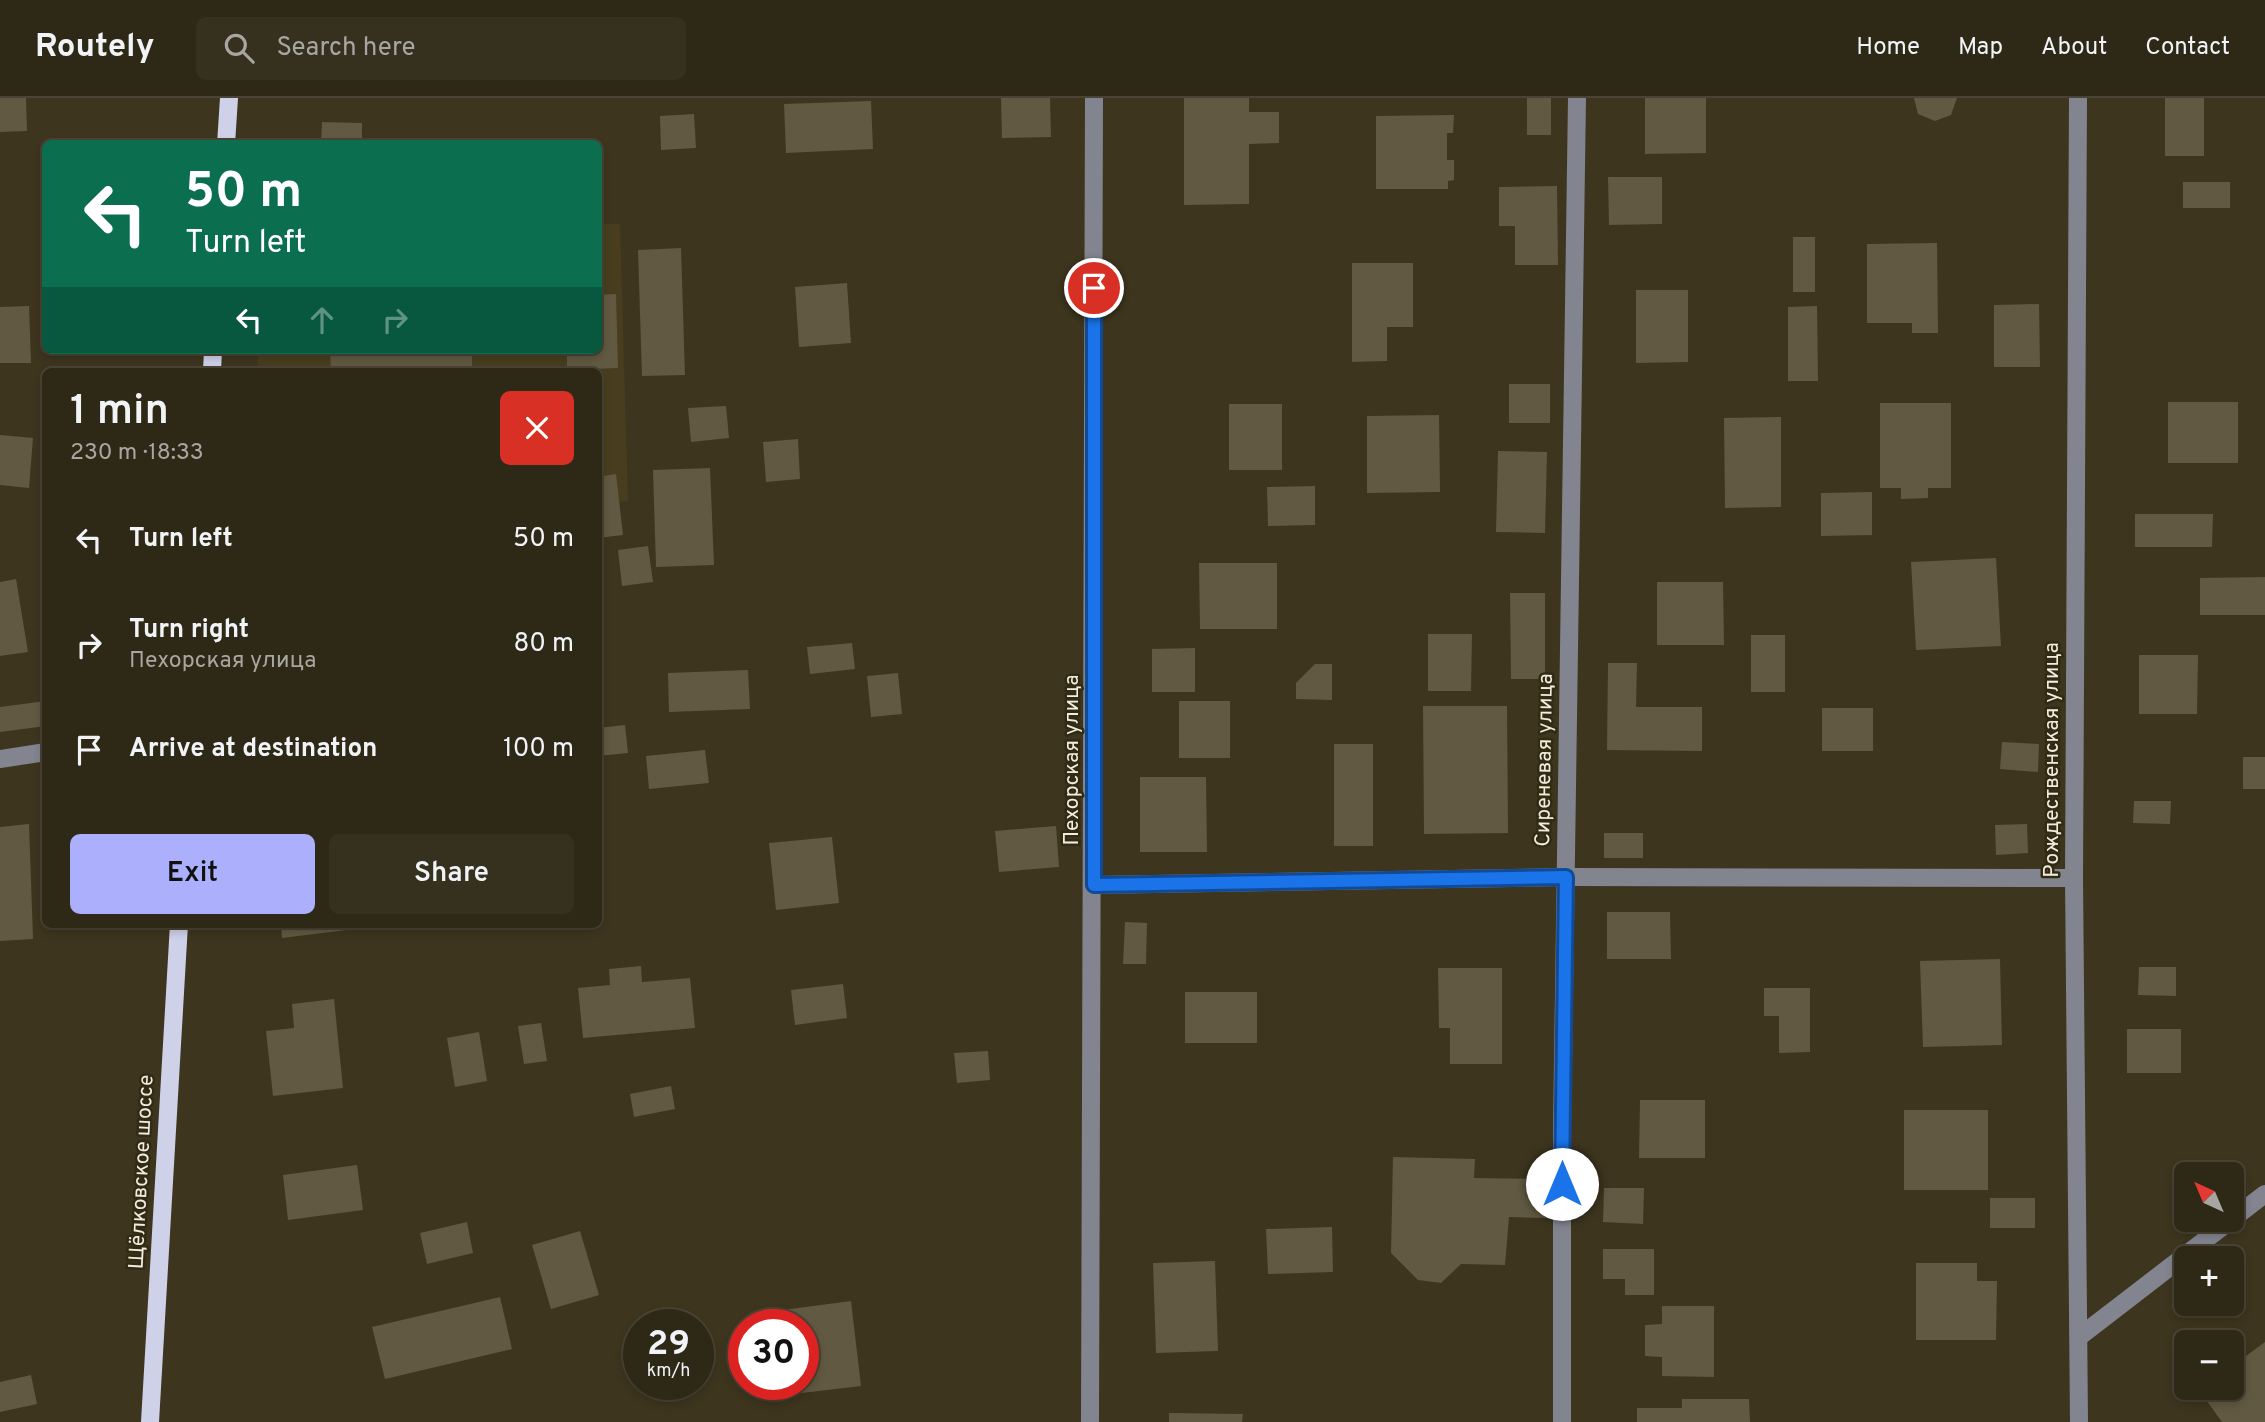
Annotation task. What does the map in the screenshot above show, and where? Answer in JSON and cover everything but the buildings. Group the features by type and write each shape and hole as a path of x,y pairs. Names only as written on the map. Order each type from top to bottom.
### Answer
{"main road":[{"path":"226,140 229,98"},
{"name":"Щёлковское шоссе","path":"150,1422 179,928"}],"street":[{"name":"Пехорская улица","path":"1090,1422 1094,885 1094,98"},
{"name":"Сиреневая улица","path":"1562,1422 1566,877 1577,98"},
{"name":"Рождественская улица","path":"2078,98 2074,878 2079,1422"},
{"path":"0,759 42,753"},
{"path":"1094,885 1566,877 2074,878"},
{"path":"2244,1210 2265,1194"},
{"path":"2079,1337 2215,1232"}],"shaded area":[{"path":"602,224 620,224 628,501 602,503 602,368 256,368 258,354 602,354"}],"route":[{"path":"1094,288 1094,885 1566,877 1562,1184"}]}
